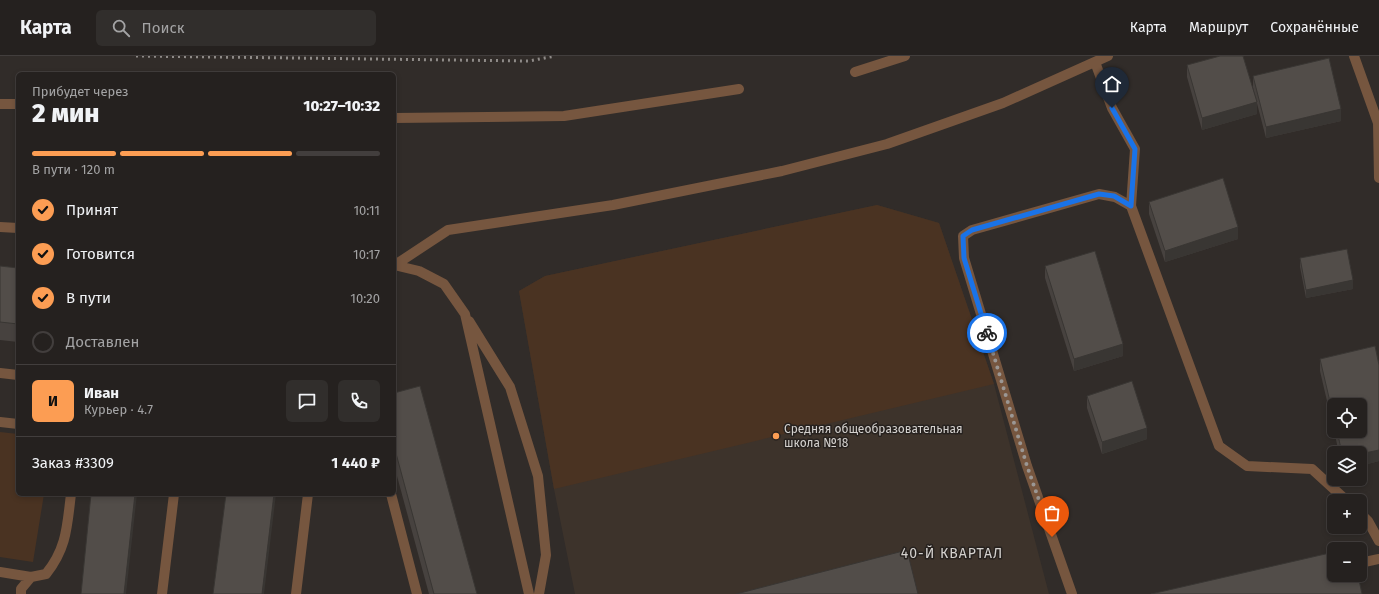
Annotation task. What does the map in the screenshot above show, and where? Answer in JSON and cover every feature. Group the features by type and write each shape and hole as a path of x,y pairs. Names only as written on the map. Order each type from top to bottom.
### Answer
{"lane":[{"path":"855,72 905,56"},
{"path":"396,264 448,230 613,205 782,171 887,144 1003,102 1108,56"},
{"path":"1354,56 1378,123 1379,178"},
{"path":"1095,62 1112,108 1135,149 1131,206 1219,446 1247,466 1312,469 1339,494"},
{"path":"396,118 564,116 739,89"},
{"path":"0,104 16,104"},
{"path":"1072,594 1022,451 964,258 963,236 972,230 1099,194 1114,196 1131,206"},
{"path":"0,226 16,228"},
{"path":"396,265 419,271 444,284 465,314 510,387 538,476 546,555 539,594"},
{"path":"465,314 529,594"},
{"path":"0,373 16,374"},
{"path":"0,422 16,424"},
{"path":"0,572 31,577 46,574 58,560 66,538 71,496"},
{"path":"162,594 174,496"},
{"path":"296,594 308,496"},
{"path":"392,496 417,594"},
{"path":"1367,520 1379,541"},
{"path":"1367,562 1379,559"},
{"path":"21,594 21,590 31,577"}],"shaded area":[{"name":"Средняя общеобразовательная школа №18","path":"877,205 939,223 994,384 1049,594 575,594 554,489 519,291 545,276"},
{"path":"877,205 939,223 994,384 554,489 519,291 545,276"},
{"path":"0,432 16,434 16,496 44,496 33,562 0,557"}],"building":[{"path":"1220,56 1243,56 1257,102 1202,118 1187,65"},
{"path":"1329,58 1341,109 1266,127 1253,76"},
{"path":"1223,178 1238,227 1165,251 1149,202"},
{"path":"1347,249 1353,280 1306,290 1300,258"},
{"path":"1095,251 1123,344 1074,359 1045,266"},
{"path":"0,266 16,268 16,324 0,322"},
{"path":"1375,346 1379,365 1379,450 1367,453 1367,446 1340,446 1339,438 1367,438 1367,398 1329,398 1320,359"},
{"path":"1132,381 1147,428 1102,442 1087,396"},
{"path":"420,386 477,594 434,594 396,453 396,392"},
{"path":"91,496 135,496 124,594 81,594"},
{"path":"226,496 274,496 262,594 213,594"},
{"path":"907,550 918,594 736,594"},
{"path":"1327,554 1327,582 1359,582 1362,594 1151,594"}],"railway":[{"path":"136,56 529,61 555,56"}],"way so far":[{"path":"987,333 1027,466 1052,537"}],"place":[{"name":"Средняя общеобразовательная школа №18","path":"776,436"}],"district":[{"name":"40-Й КВАРТАЛ","path":"952,553"}],"route":[{"path":"987,333 964,258 963,236 972,230 1099,194 1114,196 1131,206 1135,149 1112,108"}]}
